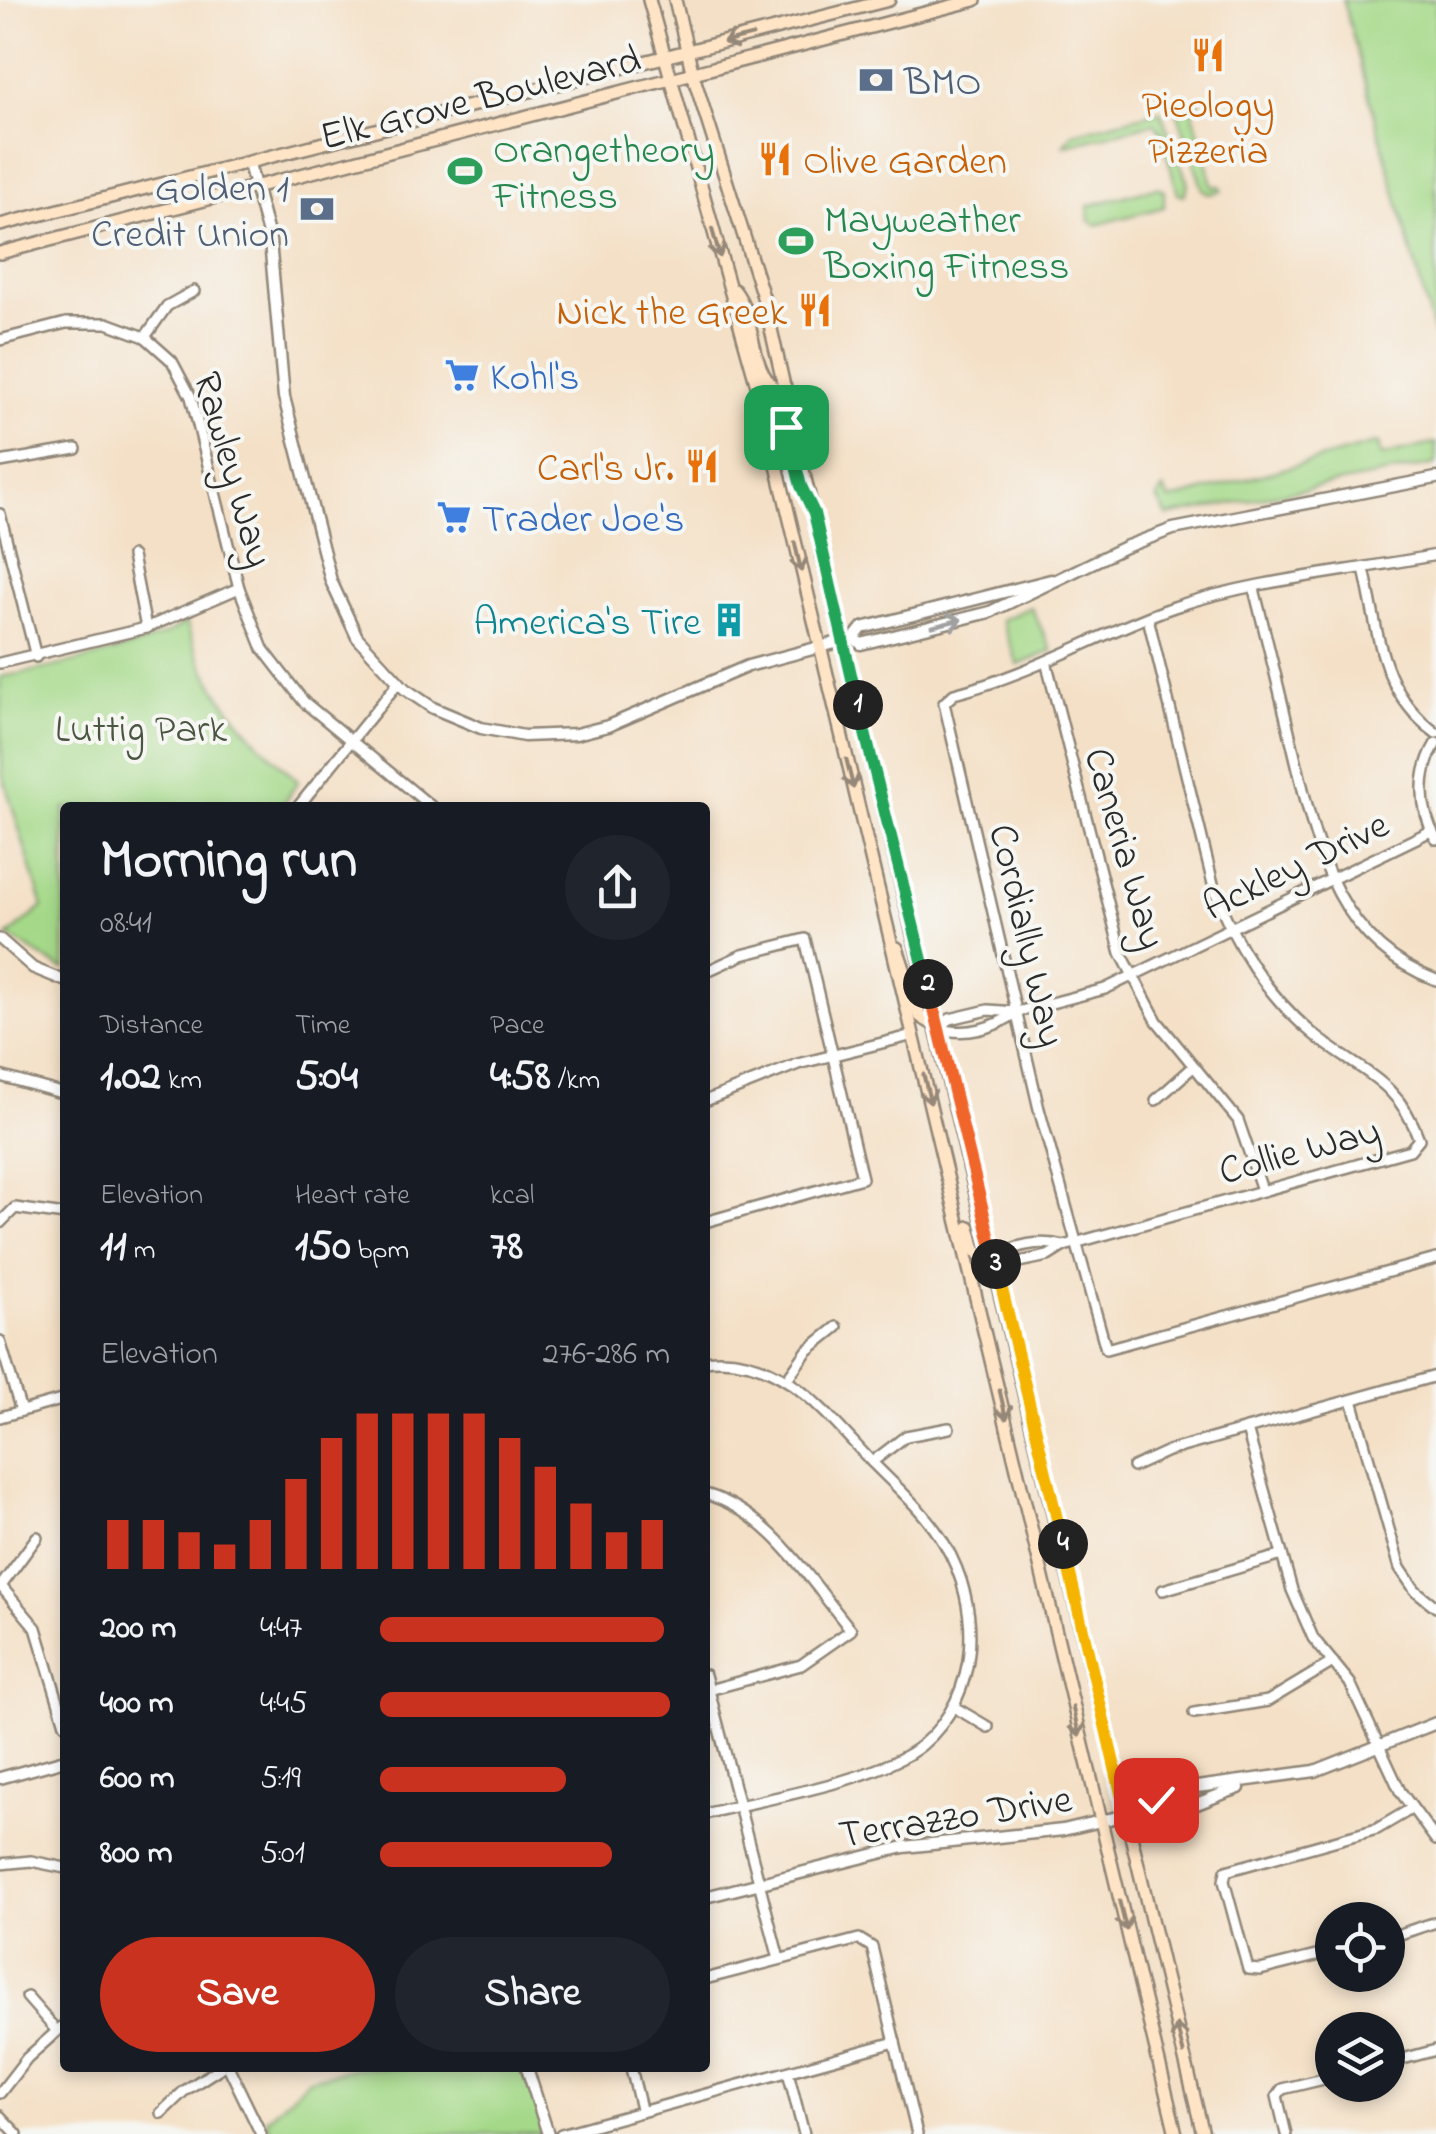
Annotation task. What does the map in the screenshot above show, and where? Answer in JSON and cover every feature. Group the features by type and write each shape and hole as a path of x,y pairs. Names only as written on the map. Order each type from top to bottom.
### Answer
{"main road":[{"path":"649,0 662,58 764,407 1176,2134"},
{"path":"675,0 687,52 764,303 848,639 1203,2134"},
{"name":"Elk Grove Boulevard","path":"0,225 890,0"},
{"name":"Elk Grove Boulevard","path":"0,253 975,0"},
{"path":"728,283 745,307 766,380 778,390 785,387"},
{"path":"764,407 786,427 801,486 814,513"},
{"path":"889,934 906,965 920,1016 939,1028"},
{"path":"946,1168 962,1198 975,1250 984,1258 995,1258"}],"street":[{"path":"249,164 272,258 284,397 331,581 357,637 398,684 465,723 498,732 550,736 608,726 748,666 848,639 862,628 1051,580 1173,529 1436,478"},
{"path":"145,337 166,306 194,291"},
{"name":"Rawley Way","path":"0,340 84,321 123,327 145,337 172,361 187,386 239,588 255,634 276,670 349,740 431,802"},
{"path":"0,462 76,449"},
{"path":"0,514 36,657"},
{"name":"Cordially Way","path":"1436,555 1204,598 1148,618 1046,665 954,694 944,703 1070,1244 1104,1346 1112,1350 1436,1259"},
{"path":"132,556 146,628"},
{"path":"1364,569 1389,679 1411,712 1436,733"},
{"path":"0,663 146,628 239,588"},
{"path":"1254,588 1320,858 1330,880 1347,910 1381,948 1436,980"},
{"name":"Collie Way","path":"995,1258 1038,1242 1070,1244 1410,1150 1419,1138 1390,1087 1314,1035 1286,1009 1231,930 1214,888 1148,618"},
{"name":"Caneria Way","path":"1046,665 1115,936 1157,1021 1238,1120 1262,1190"},
{"path":"302,802 398,684"},
{"path":"1434,835 1422,789 1426,762 1436,743"},
{"name":"Ackley Drive","path":"939,1028 965,1032 992,1026 1016,1012 1082,996 1133,977 1330,880 1434,835"},
{"path":"0,939 33,968 60,978"},
{"path":"710,970 742,955 805,939 862,1178 710,1221"},
{"name":"Ackley Drive","path":"939,1028 950,1019 988,1010 1016,1012"},
{"path":"710,1100 748,1088 780,1070 914,1036"},
{"path":"1156,1100 1192,1068"},
{"path":"0,1076 60,1093"},
{"path":"0,1224 16,1208 60,1215"},
{"path":"787,1379 807,1351 837,1327"},
{"path":"0,1341 21,1411"},
{"path":"710,1361 747,1363 787,1379 932,1526 958,1575 971,1645 964,1684 954,1707 925,1743 885,1766 710,1813"},
{"path":"1133,1467 1168,1450 1436,1376"},
{"path":"0,1417 60,1400"},
{"path":"1352,1400 1400,1568 1415,1590 1436,1608"},
{"path":"872,1462 906,1436 949,1428"},
{"path":"1247,1429 1282,1555 1313,1638 1364,1708 1411,1810 1436,1840"},
{"path":"710,1496 753,1516 851,1630 801,1665 710,1690"},
{"path":"37,1538 1,1585 36,1628 60,1707"},
{"path":"1163,1590 1282,1555"},
{"path":"1194,1713 1268,1701 1333,1662"},
{"path":"710,1702 779,1959"},
{"path":"954,1707 988,1726"},
{"path":"1126,1815 1182,1790 1264,1781 1326,1768 1436,1723"},
{"path":"0,1778 60,1761"},
{"path":"1126,1815 1148,1818 1188,1809 1264,1781"},
{"path":"1315,1956 1260,1970 1248,1969 1224,1881 1226,1871 1377,1828 1411,1810"},
{"name":"Terrazzo Drive","path":"710,1896 904,1847 1032,1834 1126,1815"},
{"path":"0,1864 31,1862 60,1867"},
{"path":"1405,1932 1436,1922"},
{"path":"710,1978 859,1939 872,1948 917,2134"},
{"path":"0,2093 27,2058 60,2027 26,1997"},
{"path":"560,2134 641,2108 895,2042"},
{"path":"1405,2058 1436,2050"},
{"path":"161,2113 184,2090 213,2072"},
{"path":"231,2072 260,2134"},
{"path":"527,2072 548,2134"},
{"path":"632,2072 641,2108"},
{"path":"788,2072 804,2134"},
{"path":"1286,2134 1278,2096 1282,2090 1315,2081"},
{"path":"0,2116 18,2134"}],"green space":[{"path":"1343,0 1436,0 1436,342"},
{"path":"1198,100 1200,106 1192,109 1213,187 1220,186 1222,191 1210,194 1203,190 1177,111 1180,106"},
{"path":"1160,111 1188,183 1184,195 1178,194 1160,130 1154,123 1064,146 1073,133"},
{"path":"1157,187 1164,191 1164,207 1096,225 1089,220 1088,206"},
{"path":"1378,443 1381,456 1436,443 1436,464 1167,516 1157,498 1163,489 1170,500"},
{"path":"1031,607 1052,651 1018,665 1001,620"},
{"name":"Luttig Park","path":"186,621 216,690 262,746 298,781 285,802 60,802 60,967 8,936 43,907 2,773 0,677 127,648"},
{"path":"338,2072 530,2072 548,2134 271,2134 266,2119 309,2079"}],"place":[{"name":"Pieology Pizzeria","path":"1208,55"},
{"name":"BMO","path":"876,80"},
{"name":"Olive Garden","path":"775,159"},
{"name":"Orangetheory Fitness","path":"465,171"},
{"name":"Golden 1 Credit Union","path":"317,209"},
{"name":"Mayweather Boxing Fitness","path":"796,241"},
{"name":"Nick the Greek","path":"815,310"},
{"name":"Kohl's","path":"462,375"},
{"name":"Carl's Jr.","path":"702,466"},
{"name":"Trader Joe's","path":"454,517"},
{"name":"America's Tire","path":"729,620"}],"route":[{"path":"786,427 801,486 814,513 1126,1815 1156,1800"}]}
